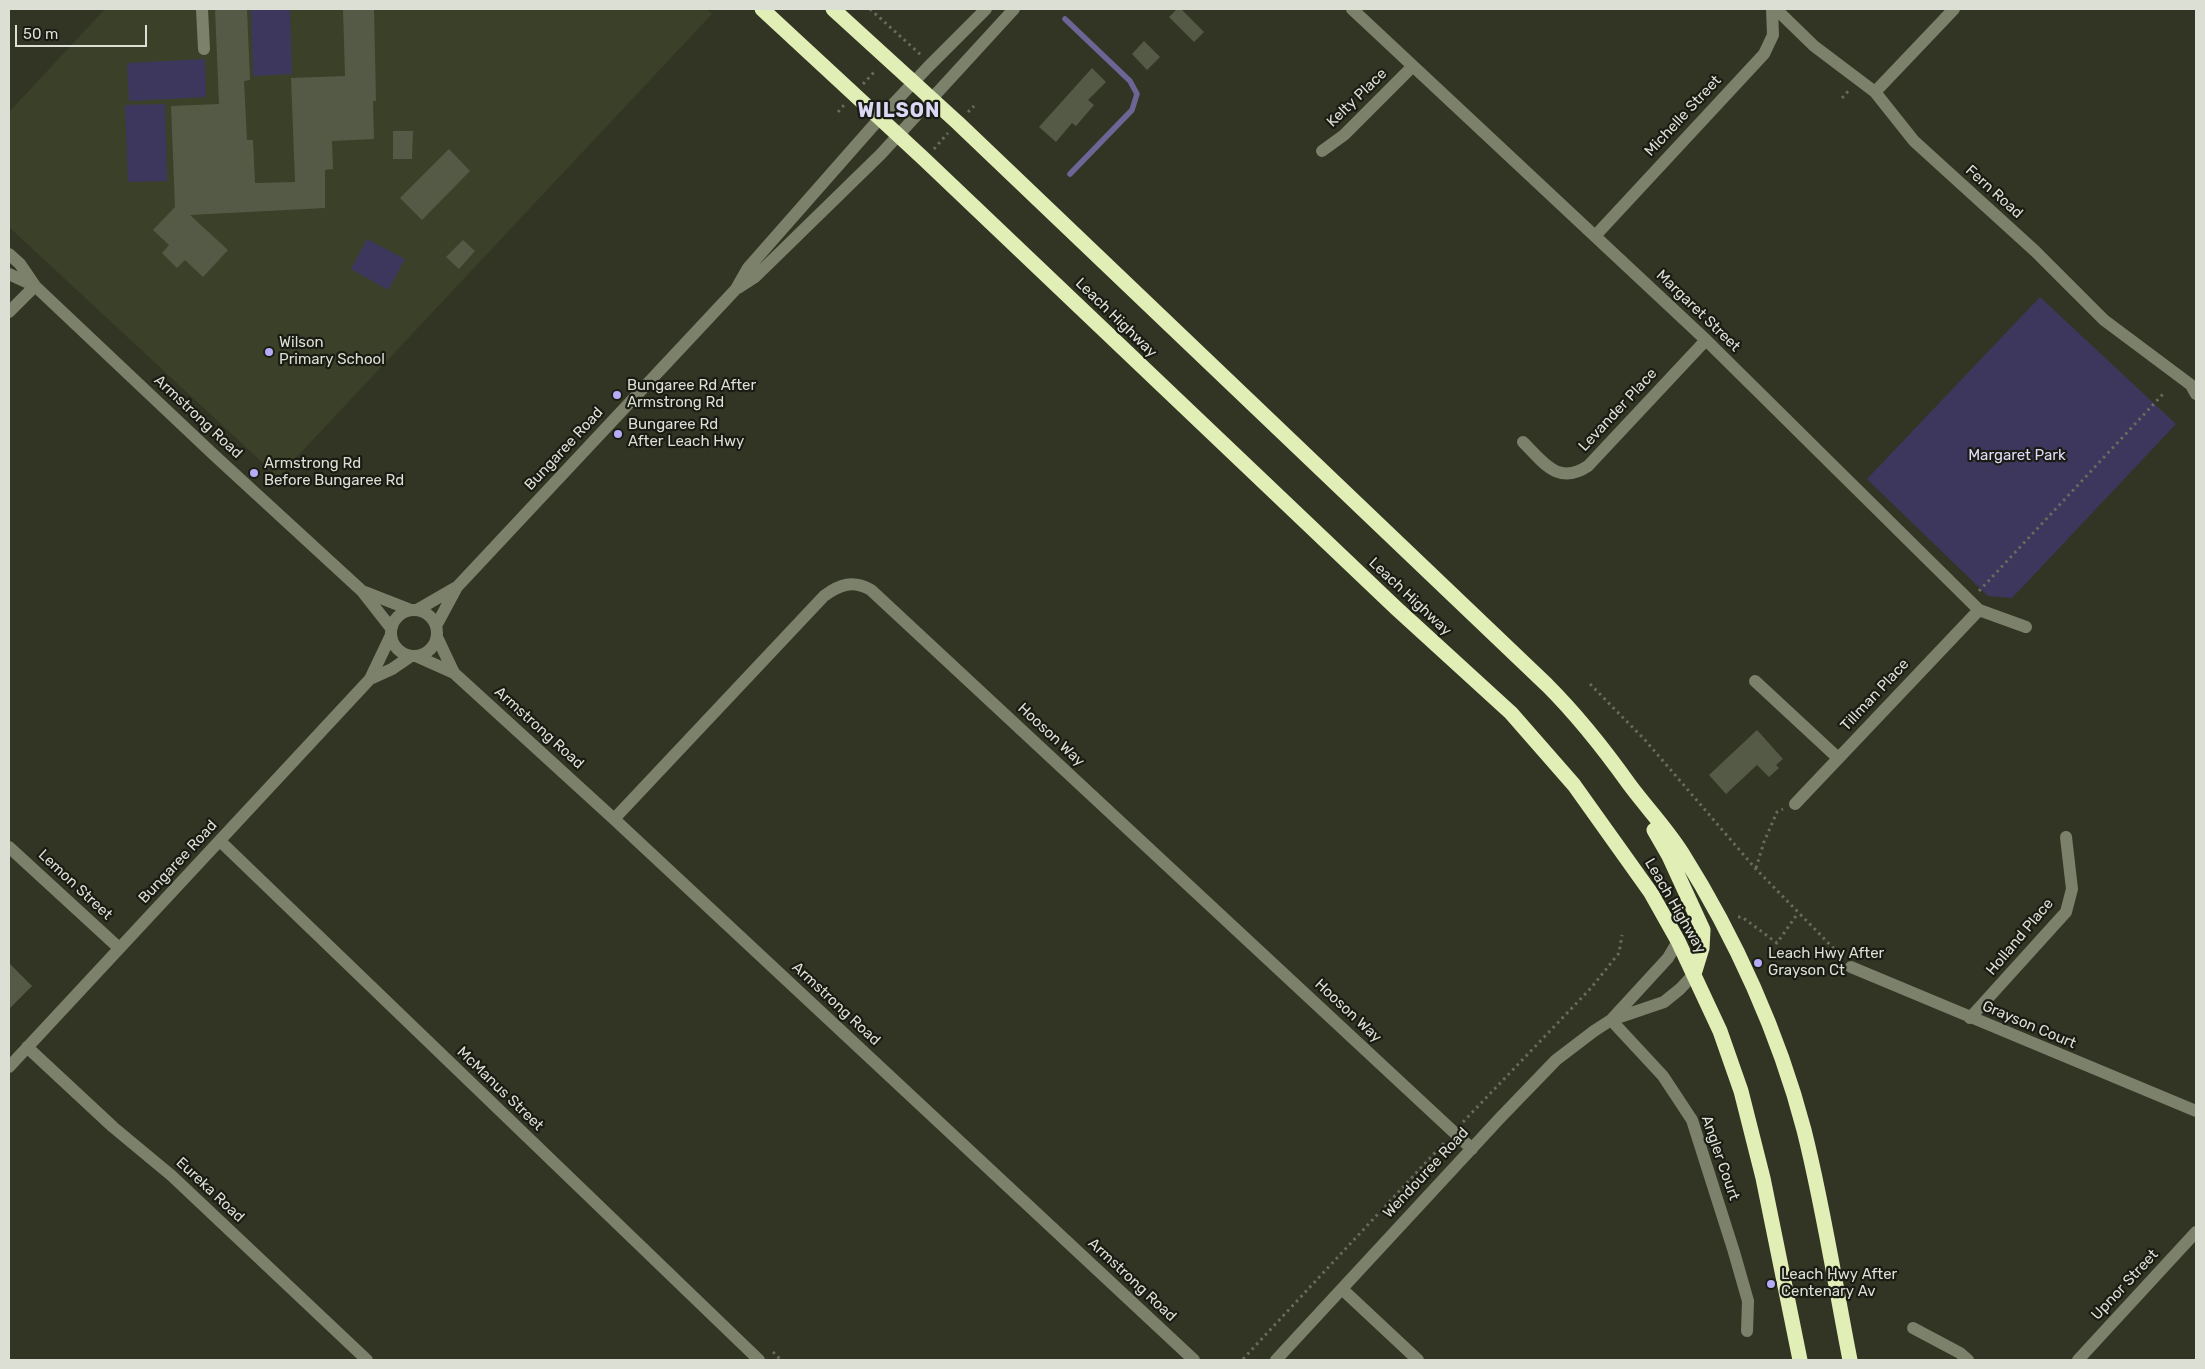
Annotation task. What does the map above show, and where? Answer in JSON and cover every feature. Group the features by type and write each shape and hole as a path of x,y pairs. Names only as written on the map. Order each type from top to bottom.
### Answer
{"highway":[{"name":"Leach Highway","path":"762,9 924,159 1396,608 1511,713 1574,785 1650,892 1678,941 1720,1031 1741,1091 1763,1178 1800,1360"},
{"name":"Leach Highway","path":"833,9 958,123 1547,685 1582,721 1682,853 1744,966 1767,1019 1787,1074 1804,1130 1850,1360"},
{"path":"1628,782 1669,856 1703,930 1702,948 1694,974"}],"street":[{"path":"202,9 204,49"},
{"name":"Bungaree Road","path":"436,632 457,587 736,289 748,268 880,118 986,9"},
{"name":"Bungaree Road","path":"736,289 755,277 898,135 1014,9"},
{"name":"Margaret Street","path":"1352,9 1706,340 1974,605 2026,627"},
{"name":"Michelle Street","path":"1595,236 1764,54 1773,35 1774,9"},
{"name":"Fern Road","path":"1774,9 1814,46 1876,92 1914,141 2035,251 2098,314 2126,337 2194,386"},
{"path":"1876,92 1954,9"},
{"name":"Kelty Place","path":"1322,151 1344,135 1412,66"},
{"name":"Armstrong Road","path":"9,254 20,264 34,286 362,591 391,631"},
{"name":"Armstrong Road","path":"9,274 34,286"},
{"path":"9,312 34,286"},
{"name":"Levander Place","path":"1523,442 1555,471 1567,475 1580,471 1588,466 1706,340"},
{"name":"Hooson Way","path":"614,819 824,596 842,585 850,583 860,584 871,590 1472,1149"},
{"name":"Bungaree Road","path":"414,610 457,587"},
{"name":"Armstrong Road","path":"362,591 414,610"},
{"name":"Tillman Place","path":"1795,804 1974,605"},
{"path":"414,610 429,615 436,632 430,650 413,656 398,649 391,631 398,616 414,610"},
{"name":"Bungaree Road","path":"9,1067 370,679 391,631"},
{"name":"Armstrong Road","path":"436,632 454,673"},
{"name":"Bungaree Road","path":"370,679 392,669 413,656"},
{"name":"Armstrong Road","path":"413,656 454,673 614,819 1194,1360"},
{"path":"1755,681 1838,758"},
{"name":"Holland Place","path":"1970,1018 2066,912 2072,889 2066,837"},
{"name":"McManus Street","path":"220,840 759,1360"},
{"name":"Lemon Street","path":"9,847 119,948"},
{"name":"Wendouree Road","path":"1611,1020 1668,958 1678,941"},
{"name":"Grayson Court","path":"1851,967 2196,1112"},
{"name":"Wendouree Road","path":"1276,1360 1556,1060 1611,1020 1664,1002 1694,974"},
{"name":"Angler Court","path":"1611,1020 1663,1076 1692,1120 1748,1301 1747,1331"},
{"name":"Eureka Road","path":"27,1047 113,1127 172,1176 367,1360"},
{"name":"Upnor Street","path":"2078,1360 2196,1232"},
{"path":"1342,1289 1418,1360"},
{"path":"1913,1328 1960,1353 1968,1360"}],"path":[{"path":"870,9 919,53"},
{"path":"838,112 904,40"},
{"path":"924,159 974,106"},
{"path":"1974,605 2163,394"},
{"path":"1590,684 1645,740 1756,868 1851,967"},
{"path":"1756,868 1764,842 1777,812 1795,804"},
{"path":"1740,924 1736,917 1742,917 1777,943 1798,913"},
{"path":"1243,1359 1591,988 1619,954 1622,935"}],"shaded area":[{"name":"Wilson Primary School","path":"105,9 706,9 712,14 278,477 9,227 9,112"}],"green space":[{"path":"251,9 290,9 292,74 253,76"},
{"path":"205,59 206,97 129,101 127,63"},
{"path":"165,104 167,181 128,182 125,105"},
{"path":"367,239 405,259 388,290 351,269"},
{"name":"Margaret Park","path":"2040,297 2176,424 2012,598 1988,596 1867,479"}],"building":[{"path":"215,9 247,9 250,80 244,81 247,140 253,140 255,183 295,182 291,78 345,76 343,9 374,9 376,101 373,101 374,139 332,141 333,169 325,170 325,208 190,215 228,250 203,277 185,260 177,268 162,253 169,245 153,230 175,207 171,106 219,104"},
{"path":"1177,9 1181,9 1204,32 1194,42 1169,17"},
{"path":"1144,41 1160,57 1147,70 1132,54"},
{"path":"1092,68 1106,82 1088,100 1094,105 1076,126 1072,123 1056,142 1039,127"},
{"path":"393,131 413,131 412,159 393,159"},
{"path":"449,149 470,171 422,220 400,198"},
{"path":"463,240 475,251 459,269 446,257"},
{"path":"1757,730 1783,759 1776,765 1779,768 1769,777 1757,765 1726,794 1709,775"},
{"path":"9,963 32,986 9,1009"}],"waterway":[{"path":"1065,19 1130,81 1137,94 1132,110 1070,174"}],"place":[{"name":"Wilson Primary School","path":"269,352"},
{"name":"Bungaree Rd After Armstrong Rd","path":"617,395"},
{"name":"Bungaree Rd After Leach Hwy","path":"618,434"},
{"name":"Armstrong Rd Before Bungaree Rd","path":"254,473"},
{"name":"Leach Hwy After Grayson Ct","path":"1758,963"},
{"name":"Leach Hwy After Centenary Av","path":"1771,1284"}],"district":[{"name":"WILSON","path":"899,111"}]}
